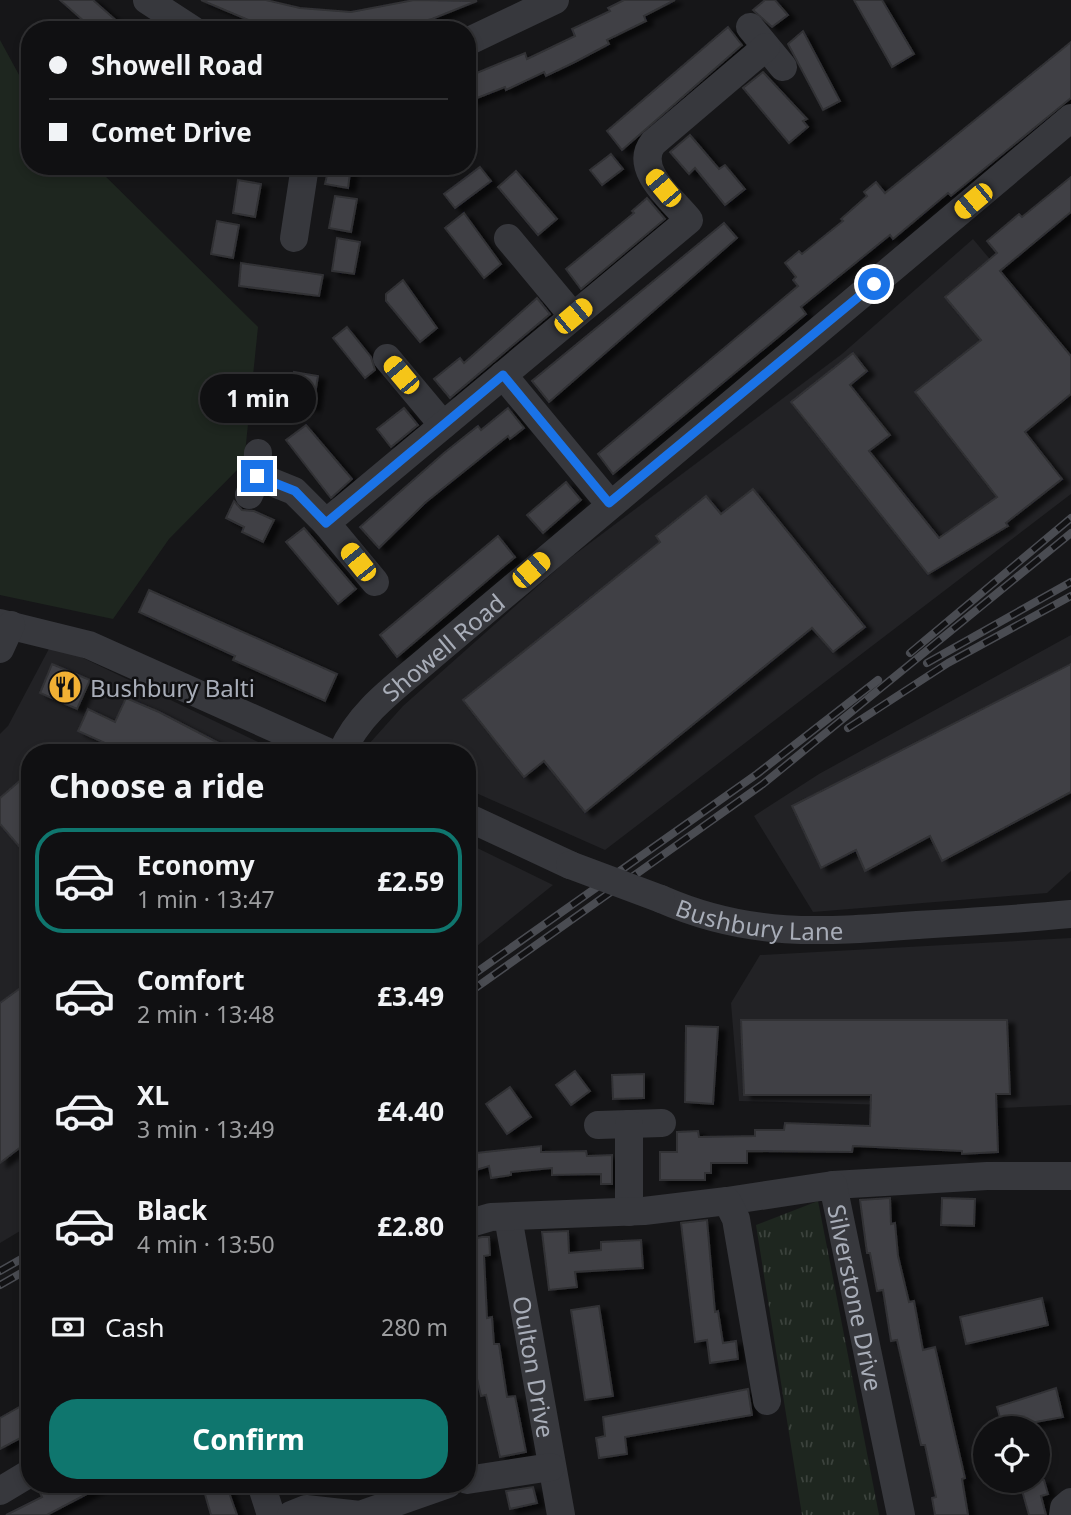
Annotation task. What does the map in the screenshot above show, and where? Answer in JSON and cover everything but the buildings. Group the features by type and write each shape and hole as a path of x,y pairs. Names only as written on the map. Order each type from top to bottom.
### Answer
{"street":[{"path":"147,0 179,21"},
{"path":"476,38 555,0"},
{"path":"326,523 689,219 650,173 645,153 766,47"},
{"name":"Showell Road","path":"346,744 367,713 609,503 1071,118"},
{"path":"294,238 304,175"},
{"path":"508,238 573,316"},
{"path":"387,358 443,425"},
{"path":"503,375 609,503"},
{"path":"255,475 295,491 326,523 375,582"},
{"path":"4,632 89,645 310,744"},
{"name":"Bushbury Lane","path":"476,821 570,865 661,899 756,929 815,932 1071,914"},
{"path":"598,1125 662,1123"},
{"path":"629,1124 629,1212"},
{"path":"832,1185 987,1176 1071,1176"},
{"name":"Silverstone Drive","path":"476,1221 491,1217 629,1212 727,1202 832,1185 901,1515"},
{"path":"727,1202 736,1219 767,1401"},
{"name":"Oulton Drive","path":"508,1217 561,1515"},
{"path":"476,1479 551,1467"},
{"path":"0,1491 21,1478"},
{"path":"264,1493 271,1515"},
{"path":"291,1515 306,1509 360,1515 386,1502 417,1493"},
{"path":"1063,1515 1064,1508 1071,1502"}],"shaded area":[{"path":"973,239 1071,356 1071,494 605,850 476,793 476,744 369,744 403,706 566,561 842,354"},
{"path":"1071,635 1071,871 1047,893 813,912 754,816 819,774"},
{"path":"52,643 262,744 21,744 21,1230 0,1243 0,734 8,726"},
{"path":"476,847 553,885 476,947"},
{"path":"1071,938 1071,1105 1001,1108 739,1101 731,1003 760,955"}],"green space":[{"path":"0,40 21,78 21,175 104,175 258,327 244,463 169,539 113,619 0,595"},
{"path":"818,1201 879,1515 802,1515 756,1225"}],"railway":[{"path":"910,653 1071,518"},
{"path":"476,988 763,784 1071,533"},
{"path":"927,663 1071,582"},
{"path":"848,728 948,663 1071,596"},
{"path":"476,973 757,774 878,680"},
{"path":"0,1271 21,1259"},
{"path":"0,1285 21,1273"}],"place":[{"name":"Bushbury Balti","path":"65,687"}],"route":[{"path":"257,476 295,491 310,503 326,523 503,375 609,503 874,284"}]}
